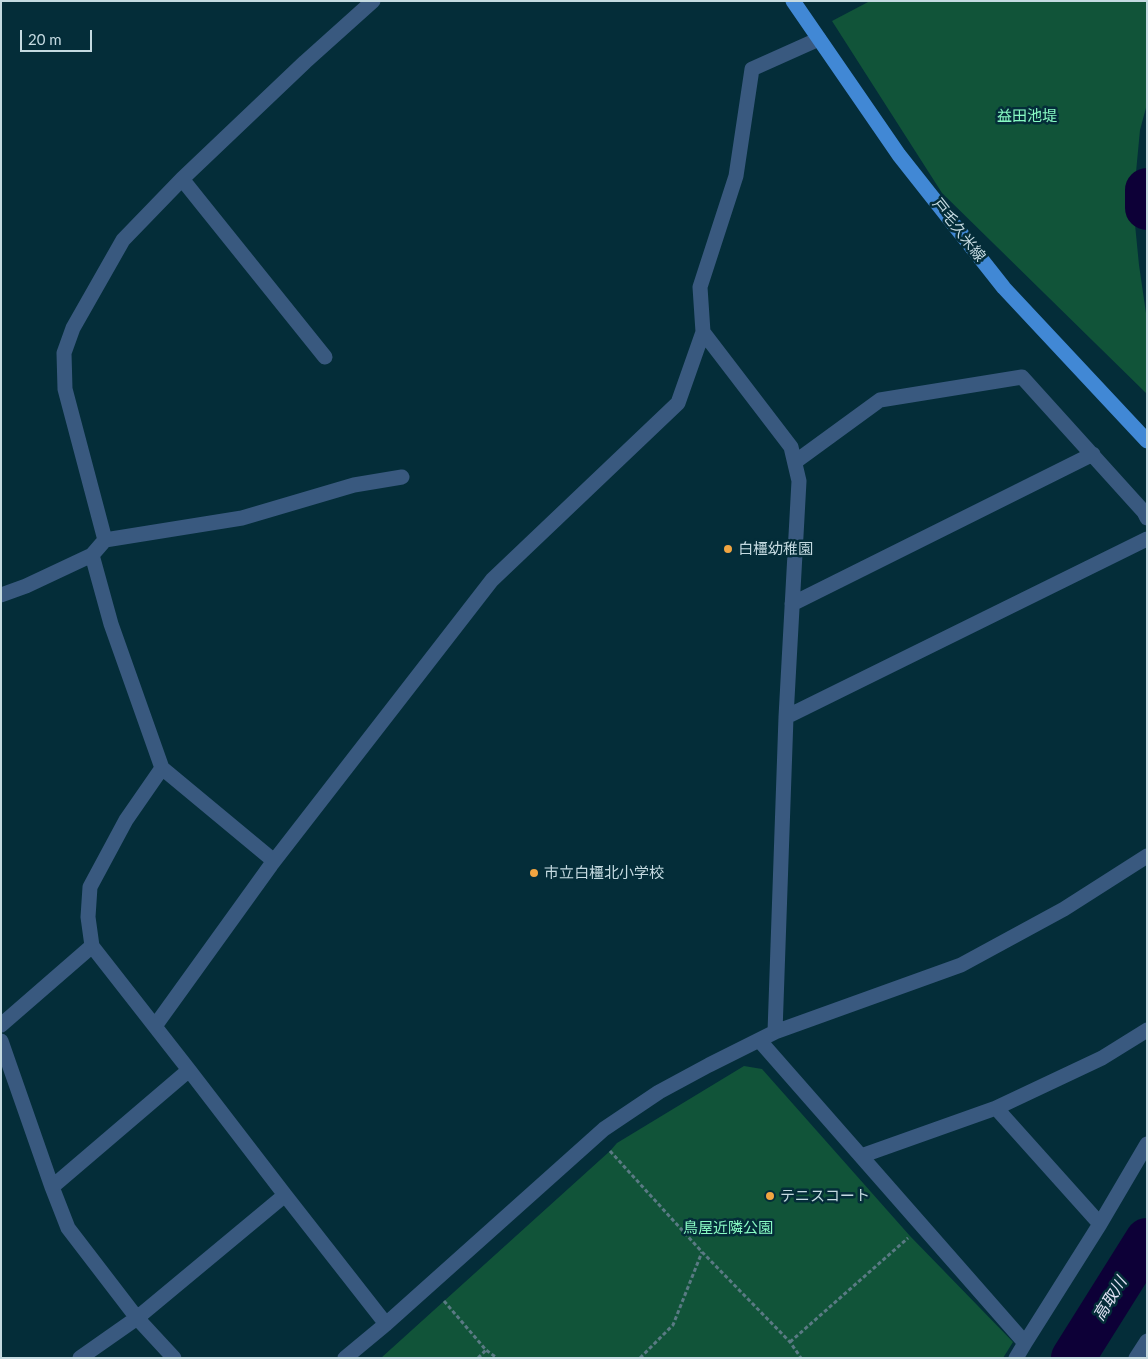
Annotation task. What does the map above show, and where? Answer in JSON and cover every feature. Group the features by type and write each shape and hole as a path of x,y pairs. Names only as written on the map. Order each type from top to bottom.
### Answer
{"main road":[{"name":"戸毛久米線","path":"793,1 899,155 1004,288 1147,441"}],"street":[{"path":"105,540 65,389 64,353 73,328 123,240 182,178 373,1"},
{"path":"155,1026 274,861 492,580 678,403 703,332 700,287 736,176 752,69 819,39"},
{"path":"182,178 325,356"},
{"path":"703,332 791,447 800,481 786,717 775,1032"},
{"path":"795,462 880,400 1022,377 1093,454 1144,512 1147,518"},
{"path":"792,604 1093,454"},
{"path":"1,594 26,586 92,555 105,540 242,518 354,485 402,477"},
{"path":"786,717 1147,539"},
{"path":"92,555 111,624 162,768 274,861"},
{"path":"162,768 126,820 90,886 88,917 92,946 386,1324"},
{"path":"345,1358 386,1324 604,1128 659,1092 709,1064 775,1032 961,965 1064,909 1147,856"},
{"path":"1,1025 92,946"},
{"path":"861,1156 996,1108 1102,1058 1147,1030"},
{"path":"759,1040 1024,1342"},
{"path":"1,1041 68,1228 137,1318 174,1358"},
{"path":"52,1187 189,1070"},
{"path":"996,1108 1100,1224"},
{"path":"1016,1358 1024,1342 1100,1224 1147,1144"},
{"path":"80,1358 137,1318 285,1195"},
{"path":"1136,1358 1147,1341"}],"path":[{"path":"610,1151 702,1252 790,1342 801,1358"},
{"path":"790,1342 910,1236"},
{"path":"640,1358 673,1325 702,1252"},
{"path":"444,1301 486,1350 497,1358"},
{"path":"478,1358 486,1350"}],"green space":[{"name":"益田池堤","path":"870,1 1147,1 1147,104 1140,130 1133,204 1147,320 1147,394 942,193 832,21"},
{"name":"鳥屋近隣公園","path":"744,1066 762,1069 910,1236 1013,1342 1003,1358 381,1358 617,1143"}],"waterway":[{"name":"高取川","path":"1147,190 1147,208"},
{"name":"高取川","path":"1073,1358 1147,1240"}],"place":[{"name":"白橿幼稚園","path":"728,549"},
{"name":"市立白橿北小学校","path":"534,873"},
{"name":"テニスコート","path":"770,1196"}]}
